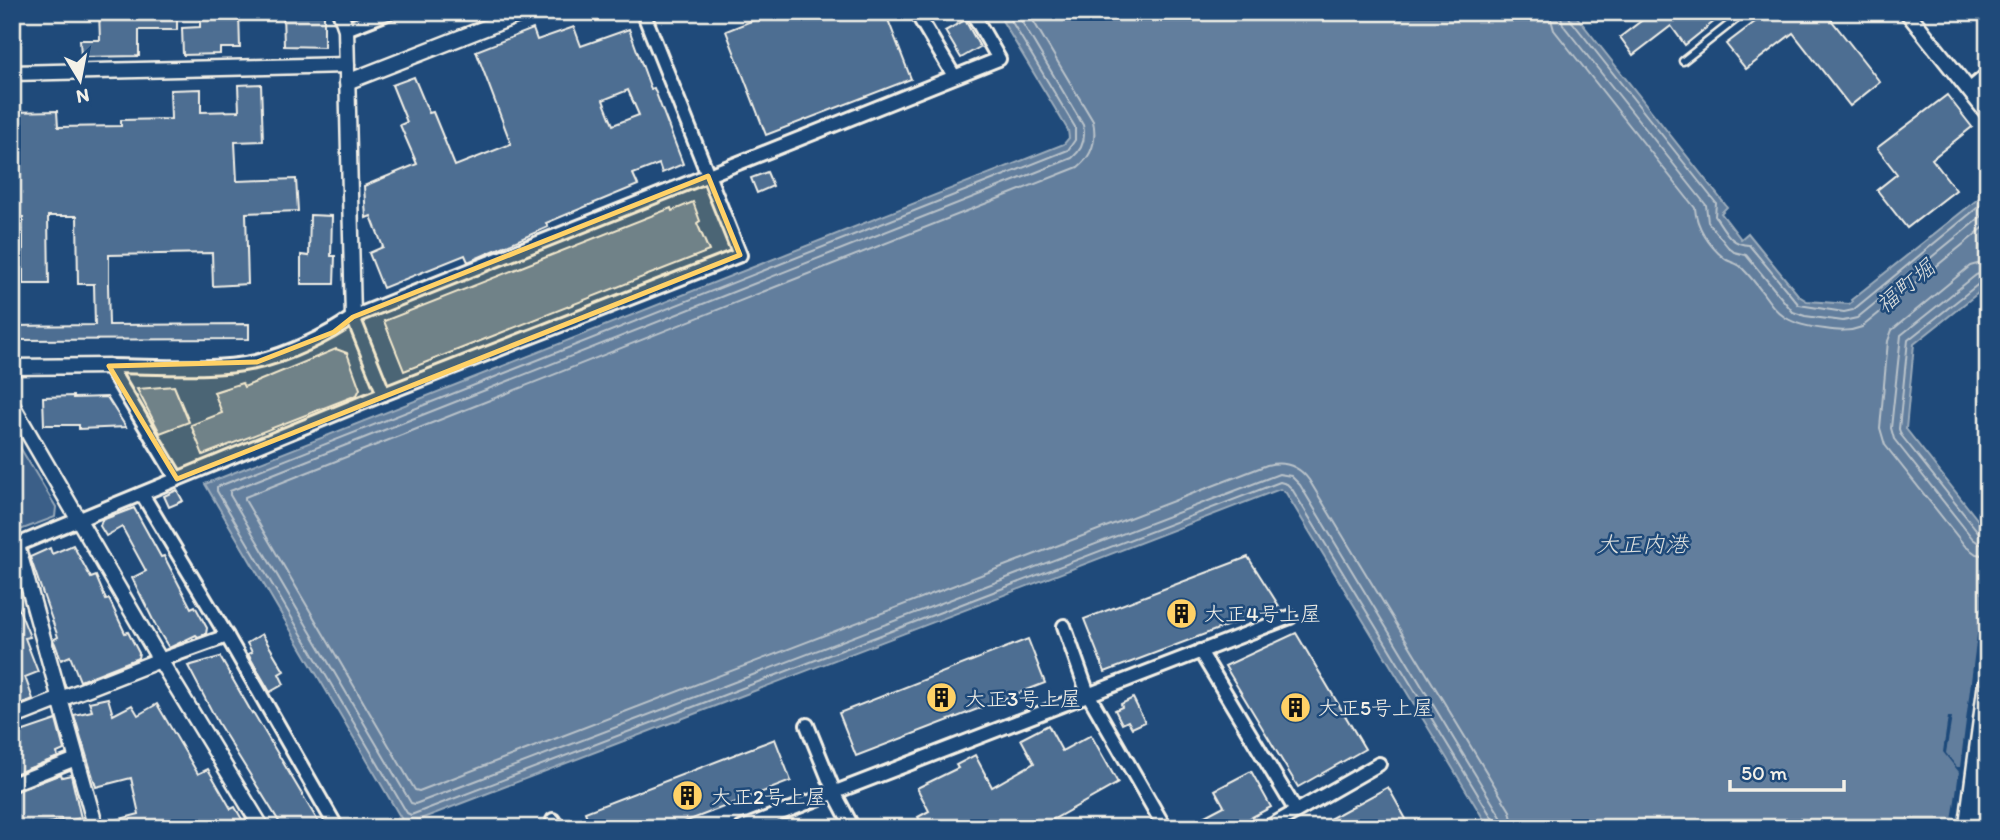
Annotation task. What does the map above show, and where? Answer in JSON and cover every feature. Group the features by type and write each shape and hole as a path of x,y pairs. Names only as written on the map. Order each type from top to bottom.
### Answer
{"main road":[{"path":"1969,828 1988,686"}],"street":[{"path":"340,12 346,29 353,317 384,394"},
{"path":"346,29 390,12"},
{"path":"347,82 526,12"},
{"path":"92,827 76,759 15,546 384,394 740,255 643,12"},
{"path":"916,12 954,76"},
{"path":"12,367 232,365 257,362 334,331 353,317 999,59 972,12"},
{"path":"1907,12 1988,114"},
{"path":"12,73 347,65"},
{"path":"1969,90 1988,75"},
{"path":"109,366 177,479"},
{"path":"12,405 160,660 262,828"},
{"path":"142,494 227,635 337,828"},
{"path":"742,828 1290,617"},
{"path":"1064,626 1088,694 1165,828"},
{"path":"12,718 227,635"},
{"path":"1200,651 1296,811"},
{"path":"807,725 835,794 853,828"},
{"path":"12,784 76,759"},
{"path":"1268,828 1379,764"}],"lane":[{"path":"1683,61 1745,12"}],"highlighted area":[{"path":"708,176 740,255 177,479 109,366 257,362 334,332 353,317"}],"shaded area":[{"path":"12,434 56,507 55,517 12,533"}],"water":[{"name":"大正内港","path":"997,12 1573,12 1727,207 1721,213 1741,239 1748,233 1799,296 1807,301 1849,304 1988,191 1988,285 1914,344 1906,429 1988,533 1988,828 1489,828 1286,493 1280,489 405,825 205,484 1064,144 1069,138 1068,130"}],"pier":[{"path":"1988,582 1988,775 1980,828 1951,828 1959,772 1943,752 1948,717 1952,717 1946,753 1957,767 1960,767 1979,619"}],"building":[{"path":"99,12 177,12 177,30 139,30 139,56 81,57 80,40 100,40"},
{"path":"200,12 239,12 240,48 220,48 220,54 183,55 182,28 200,27"},
{"path":"283,12 324,12 324,47 284,46"},
{"path":"774,12 885,12 911,79 766,135 726,31"},
{"path":"1653,12 1726,12 1685,45 1671,26 1633,55 1620,37"},
{"path":"1768,12 1825,12 1880,82 1850,106 1793,33 1746,69 1726,44"},
{"path":"965,20 980,47 961,58 945,31"},
{"path":"574,27 581,46 629,29 683,164 662,173 659,164 633,174 638,185 546,223 548,227 468,262 465,255 383,288 369,253 383,247 371,216 366,218 364,186 417,164 400,125 407,122 392,85 414,77 429,113 433,112 455,166 511,144 476,51 533,29 537,40","holes":["628,90 639,115 613,125 603,100"]},
{"path":"261,84 263,141 235,142 237,181 296,179 298,211 246,213 248,284 213,286 212,253 109,255 109,325 249,324 249,339 12,340 12,326 95,325 94,284 78,284 77,216 48,216 49,284 23,284 23,217 12,217 12,112 57,111 58,127 121,126 121,120 171,119 170,90 201,89 201,112 239,111 238,85"},
{"path":"1947,95 1972,127 1932,159 1956,190 1907,228 1877,190 1897,174 1877,148"},
{"path":"767,172 773,186 757,193 751,178"},
{"path":"693,202 700,221 697,223 709,251 404,371 384,321 671,208 672,211"},
{"path":"310,215 332,216 331,256 335,256 334,284 301,284 301,255 309,256"},
{"path":"336,349 347,353 360,389 357,395 203,455 191,425 222,413 214,392 242,383 244,387"},
{"path":"174,386 189,422 160,433 137,389"},
{"path":"43,397 107,397 126,427 79,429 79,425 44,425"},
{"path":"177,490 183,501 169,507 164,496"},
{"path":"134,508 161,557 164,556 191,608 195,606 207,628 206,634 198,637 196,635 169,648 158,630 132,578 146,571 122,527 106,536 100,526 102,520"},
{"path":"73,545 91,578 96,576 106,600 109,599 125,633 128,632 139,653 138,658 80,681 70,656 61,660 53,640 58,637 30,557 50,548 52,554"},
{"name":"大正4号上屋","path":"1248,557 1279,606 1105,672 1084,619"},
{"path":"12,592 30,637 25,638 38,672 25,677 33,699 12,708"},
{"name":"大正5号上屋","path":"1296,633 1365,749 1298,787 1225,666"},
{"path":"262,634 284,671 279,674 284,684 270,692 248,654 252,652 247,643"},
{"name":"大正3号上屋","path":"1028,639 1045,683 856,756 839,713"},
{"path":"220,657 322,828 283,828 218,723 188,666"},
{"path":"108,698 113,715 132,705 138,715 157,704 198,774 208,769 231,809 235,807 247,828 105,828 105,823 139,814 131,778 96,787 74,715 92,711 89,702"},
{"path":"1133,698 1145,722 1132,728 1128,721 1122,724 1115,710"},
{"path":"56,720 64,750 57,753 58,757 12,775 12,735"},
{"path":"1048,725 1062,751 1091,735 1118,783 1038,828 924,828 918,817 929,811 917,788 958,768 956,765 975,755 992,787 1034,763 1021,739"},
{"name":"大正2号上屋","path":"775,739 791,781 669,828 591,828 585,812"},
{"path":"1251,771 1271,807 1232,828 1182,828 1224,806 1215,790"},
{"path":"61,774 62,777 71,775 81,818 30,828 12,828 12,793"},
{"path":"1388,787 1411,828 1313,828"}],"place":[{"name":"大正4号上屋","path":"1181,613"},
{"name":"大正3号上屋","path":"942,698"},
{"name":"大正5号上屋","path":"1295,707"},
{"name":"大正2号上屋","path":"688,796"}],"water label":[{"name":"福町堀","path":"1905,286"}]}
